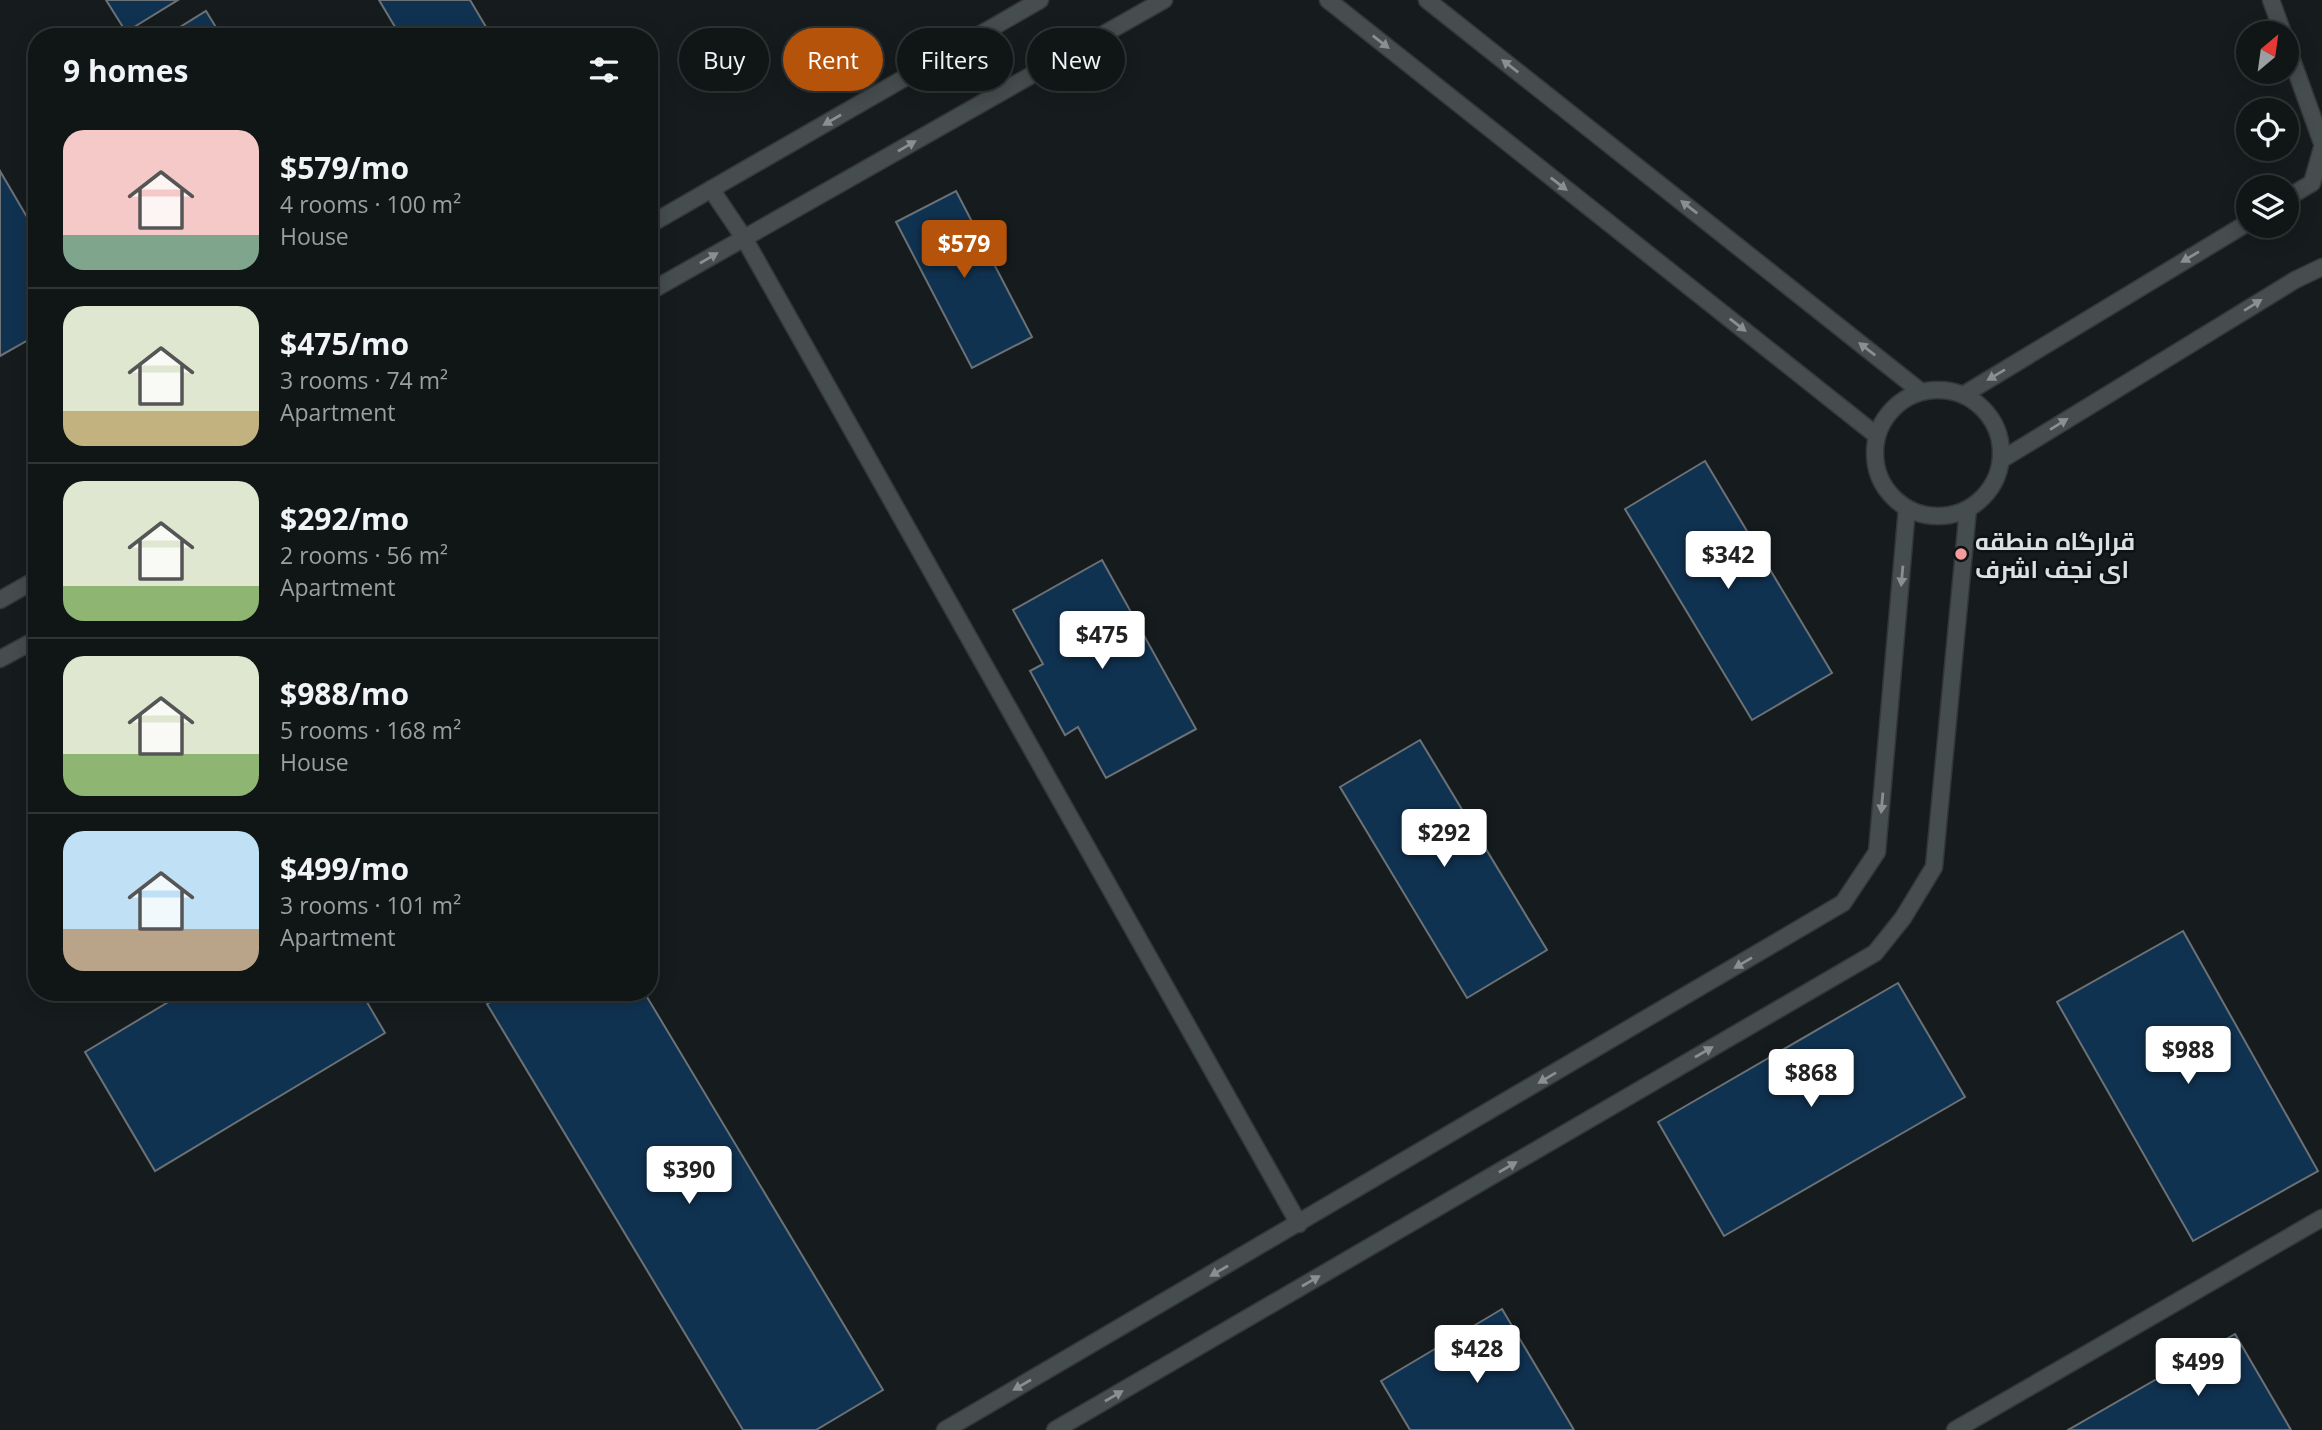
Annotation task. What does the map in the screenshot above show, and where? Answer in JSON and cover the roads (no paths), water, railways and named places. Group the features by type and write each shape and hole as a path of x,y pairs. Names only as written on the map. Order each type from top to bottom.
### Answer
{"lane":[{"path":"658,220 1040,0"},
{"path":"658,287 1164,0"},
{"path":"1328,0 1876,435"},
{"path":"1427,0 1920,391"},
{"path":"2271,0 2279,21"},
{"path":"2299,191 2312,183 2322,146 2300,83"},
{"path":"711,189 744,238 1299,1224"},
{"path":"1963,394 2236,230"},
{"path":"2001,460 2295,280 2322,267"},
{"path":"1942,389 1963,394 1980,405 1993,421 2000,440 2001,460 1990,488 1968,509 1949,515 1928,515 1908,508 1890,495 1879,477 1874,456 1876,435 1886,415 1901,400 1920,391 1942,389"},
{"path":"946,1430 1843,903 1877,852 1908,508"},
{"path":"1055,1430 1875,953 1903,918 1934,867 1968,509"},
{"path":"0,600 28,584"},
{"path":"0,659 28,644"},
{"path":"1955,1430 2322,1218"}],"place":[{"name":"قرارگاه منطقه ای نجف اشرف","path":"1961,554"}]}
